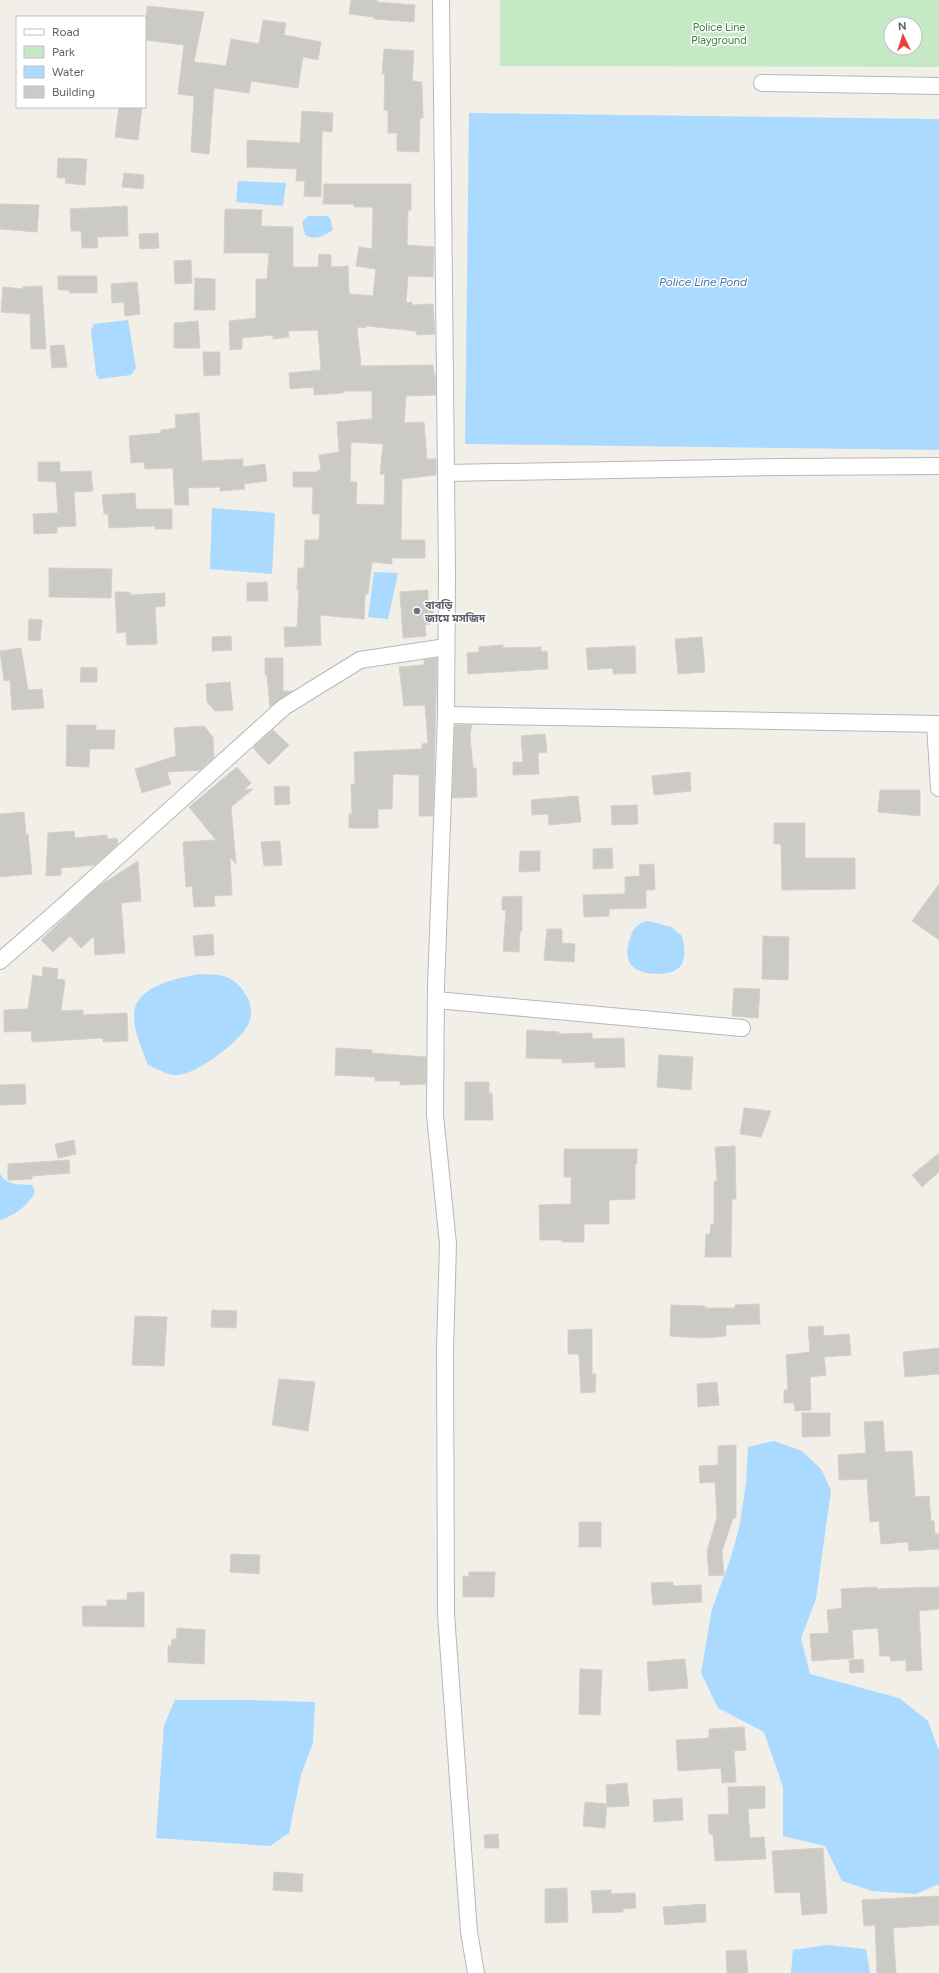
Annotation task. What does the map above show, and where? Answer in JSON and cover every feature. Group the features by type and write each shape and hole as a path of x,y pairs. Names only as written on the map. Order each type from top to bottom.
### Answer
{"street":[{"path":"440,0 447,573 446,715 436,1000 435,1116 448,1244 445,1349 446,1614 469,1932 476,1973"},
{"path":"762,84 939,86"},
{"path":"446,473 782,467 939,466"},
{"path":"0,961 284,707 360,660 446,647"},
{"path":"446,715 937,724 939,788"},
{"path":"436,1000 742,1028"}],"green space":[{"name":"Police Line Playground","path":"500,0 939,0 939,67 500,66"}],"water":[{"name":"Police Line Pond","path":"469,113 939,119 939,450 465,444"},
{"path":"238,181 286,183 283,206 236,202"},
{"path":"308,216 327,216 330,218 333,230 316,238 305,235 302,222"},
{"path":"128,320 136,368 131,375 99,379 96,374 91,330 94,324"},
{"path":"212,508 275,513 272,574 210,569"},
{"path":"374,572 398,573 388,619 368,617"},
{"path":"648,921 671,927 682,936 684,957 682,964 678,969 664,974 648,973 634,968 630,963 627,951 631,935 636,927 641,923"},
{"path":"200,974 224,976 234,981 248,999 251,1014 250,1021 241,1035 225,1050 195,1070 177,1075 162,1072 148,1065 135,1028 134,1015 136,1005 141,997 149,990 159,985 180,978"},
{"path":"0,1174 7,1181 18,1184 32,1185 35,1192 25,1206 11,1216 0,1220"},
{"path":"774,1441 802,1451 821,1469 831,1490 816,1599 801,1638 810,1674 899,1698 928,1721 939,1751 939,1884 916,1894 872,1891 842,1881 825,1846 783,1836 783,1787 764,1732 718,1708 701,1673 712,1609 731,1557 739,1528 746,1484 748,1447"},
{"path":"175,1700 315,1702 313,1743 301,1775 289,1833 270,1846 156,1838 164,1725"},
{"path":"827,1945 866,1949 870,1973 791,1973 793,1950"}],"building":[{"path":"351,0 377,0 377,2 415,5 414,22 374,19 374,17 349,14"},
{"path":"147,6 204,12 194,62 226,66 231,39 259,44 263,20 286,23 284,35 321,42 318,60 303,57 298,88 251,81 249,93 214,88 209,154 191,152 194,96 178,94 184,45 146,40"},
{"path":"384,49 414,51 412,81 422,82 423,118 420,118 419,152 397,151 397,133 388,133 388,110 384,110 385,74 382,74"},
{"path":"119,108 142,108 138,140 115,137"},
{"path":"302,111 333,113 332,132 322,131 321,197 304,196 305,181 296,181 297,169 247,167 247,140 300,143"},
{"path":"58,158 87,159 85,185 65,183 66,178 57,178"},
{"path":"124,173 144,175 143,189 122,187"},
{"path":"324,184 411,184 411,210 408,210 407,245 434,247 433,277 408,276 406,303 412,302 412,305 433,304 435,334 417,335 416,331 366,326 365,328 357,327 361,366 433,365 436,395 406,396 404,423 424,422 427,459 436,459 436,475 402,479 401,540 425,540 425,558 392,558 392,564 372,562 368,594 365,594 364,619 320,615 321,645 285,647 284,627 297,627 299,590 297,590 298,568 304,568 305,540 319,540 320,514 312,514 313,487 293,487 293,472 318,472 318,470 321,470 319,455 339,452 337,422 372,419 372,391 343,391 343,393 314,395 314,387 290,389 289,373 321,370 318,330 288,331 289,337 273,339 273,335 242,338 242,349 230,350 229,321 256,318 256,279 267,279 269,253 224,253 225,209 262,210 261,226 293,227 293,267 318,267 319,254 331,255 331,267 348,266 349,294 373,296 376,269 356,266 359,247 372,249 373,207 354,207 354,204 323,204","holes":["351,442 383,444 380,474 385,474 384,505 356,504 357,482 350,482"]},
{"path":"0,204 39,205 37,232 0,229"},
{"path":"127,206 128,236 97,237 98,248 82,248 81,231 71,231 70,209"},
{"path":"158,233 159,248 140,249 139,234"},
{"path":"191,260 192,283 175,284 174,261"},
{"path":"58,276 97,276 97,293 69,293 69,290 58,290"},
{"path":"195,278 215,279 215,310 194,310"},
{"path":"137,282 140,314 125,316 124,302 112,303 111,284"},
{"path":"42,286 46,349 31,349 30,314 1,312 3,287 23,289 23,287"},
{"path":"198,321 200,348 174,348 174,323"},
{"path":"64,345 67,367 52,368 50,346"},
{"path":"203,352 220,352 220,375 204,376"},
{"path":"199,413 202,461 243,459 243,467 265,464 267,481 244,484 245,489 220,491 220,487 188,488 189,505 175,505 173,468 145,469 144,462 131,463 129,436 161,433 161,430 176,428 175,415"},
{"path":"38,462 60,462 60,472 91,471 93,491 74,492 76,526 57,527 57,533 34,534 33,514 58,513 56,482 38,481"},
{"path":"135,493 136,509 172,509 172,529 155,529 155,526 109,528 108,514 104,514 102,495"},
{"path":"49,568 112,569 111,598 49,597"},
{"path":"267,582 268,601 247,601 247,583"},
{"name":"বাবড়ি জামে মসজিদ","path":"428,590 428,602 432,602 434,619 430,619 430,624 425,625 426,636 403,638 400,592"},
{"path":"115,592 130,592 130,595 165,593 165,606 155,607 157,644 127,645 126,632 117,633"},
{"path":"29,619 42,620 40,641 28,640"},
{"path":"231,636 232,650 212,651 212,637"},
{"path":"702,637 705,672 678,674 675,639"},
{"path":"503,645 503,648 541,647 541,652 547,651 548,669 468,674 467,653 479,652 479,647"},
{"path":"635,646 636,673 613,674 613,668 588,670 586,648"},
{"path":"21,648 28,690 42,689 44,708 12,710 10,680 4,681 0,651"},
{"path":"265,658 283,658 283,691 292,691 270,707 267,675 265,675"},
{"path":"437,658 433,816 419,816 419,775 393,774 392,809 378,809 378,828 349,828 349,814 352,814 351,784 355,784 354,752 422,749 422,744 428,743 425,705 404,706 399,667 424,665 424,660"},
{"path":"81,667 97,668 97,682 80,682"},
{"path":"230,682 233,710 215,711 207,702 206,684"},
{"path":"67,725 96,725 96,730 115,730 114,749 90,749 89,767 66,766"},
{"path":"455,725 472,725 470,735 473,768 476,768 477,797 452,798"},
{"path":"204,726 213,737 214,757 200,770 167,772 171,784 142,793 135,769 176,756 174,728"},
{"path":"273,730 289,745 269,765 253,748"},
{"path":"545,734 547,752 538,753 539,774 513,775 513,762 523,762 521,736"},
{"path":"237,767 251,783 244,790 253,789 231,807 236,864 230,857 232,895 214,896 215,906 194,907 192,886 186,887 183,842 216,840 189,807"},
{"path":"690,772 691,791 654,795 652,776"},
{"path":"289,786 290,804 275,805 274,787"},
{"path":"880,790 920,790 920,816 878,812"},
{"path":"578,796 581,822 549,825 548,814 532,815 531,800"},
{"path":"637,805 638,824 612,825 611,806"},
{"path":"24,812 32,874 0,877 0,814"},
{"path":"774,823 805,823 805,858 855,858 855,889 782,890 781,844 774,844"},
{"path":"74,831 75,838 107,835 107,839 117,838 118,844 95,865 61,868 61,875 46,876 48,833"},
{"path":"280,841 282,865 264,866 261,842"},
{"path":"612,848 613,868 593,869 593,849"},
{"path":"520,851 540,851 540,871 519,872"},
{"path":"138,861 141,901 121,903 125,953 95,955 94,936 81,948 70,936 53,952 41,940 99,886"},
{"path":"654,864 655,890 646,890 646,908 609,909 609,916 584,917 583,895 625,894 625,877 640,876 639,865"},
{"path":"939,884 939,940 912,921"},
{"path":"522,896 522,931 520,931 519,952 503,951 506,910 502,910 502,897"},
{"path":"547,929 562,929 562,943 575,944 574,962 544,960"},
{"path":"213,934 214,955 195,956 193,936"},
{"path":"763,936 789,937 788,980 762,979"},
{"path":"43,967 58,969 57,979 65,980 61,1011 83,1010 83,1015 127,1013 128,1041 103,1042 103,1038 32,1042 31,1031 4,1032 4,1010 28,1009 33,975 42,977"},
{"path":"734,988 760,989 758,1018 732,1016"},
{"path":"527,1030 559,1032 559,1034 592,1033 592,1039 624,1038 625,1067 595,1068 595,1062 562,1063 562,1059 526,1058"},
{"path":"336,1048 372,1050 372,1053 426,1057 426,1084 400,1085 400,1081 375,1081 375,1077 335,1075"},
{"path":"659,1055 693,1057 691,1090 657,1087"},
{"path":"465,1082 489,1082 489,1093 492,1093 493,1120 465,1120"},
{"path":"25,1084 26,1104 0,1105 0,1085"},
{"path":"744,1108 771,1111 761,1137 740,1134"},
{"path":"74,1140 76,1154 58,1158 55,1144"},
{"path":"735,1146 736,1199 732,1199 731,1257 705,1257 706,1234 710,1234 711,1224 714,1224 714,1181 717,1181 715,1147"},
{"path":"564,1149 637,1149 637,1164 635,1164 635,1199 609,1200 609,1224 584,1224 584,1242 540,1240 539,1205 571,1204 571,1177 564,1177"},
{"path":"939,1153 939,1172 922,1187 912,1175"},
{"path":"69,1160 70,1173 32,1176 32,1179 8,1180 8,1164"},
{"path":"759,1304 760,1324 726,1325 726,1336 704,1338 670,1336 671,1305 705,1306 705,1308 735,1308 735,1305"},
{"path":"212,1310 237,1311 236,1328 211,1327"},
{"path":"135,1316 167,1317 164,1366 132,1365"},
{"path":"823,1326 824,1336 849,1334 851,1355 824,1357 826,1375 810,1377 811,1410 795,1411 794,1403 784,1403 784,1390 788,1390 786,1355 810,1352 808,1327"},
{"path":"592,1329 592,1374 596,1374 595,1392 581,1393 579,1354 568,1354 568,1330"},
{"path":"939,1348 939,1374 905,1377 903,1352"},
{"path":"279,1379 315,1382 308,1431 272,1425"},
{"path":"717,1382 719,1405 698,1407 697,1384"},
{"path":"802,1413 830,1413 830,1436 802,1437"},
{"path":"883,1421 885,1452 912,1451 915,1497 929,1496 931,1521 934,1521 935,1534 939,1534 939,1549 909,1551 908,1542 881,1544 879,1521 870,1522 867,1479 839,1480 838,1455 866,1453 864,1422"},
{"path":"736,1445 736,1518 733,1518 722,1551 724,1575 709,1576 707,1551 717,1517 715,1482 700,1483 699,1466 718,1465 718,1446"},
{"path":"579,1522 601,1522 601,1547 579,1547"},
{"path":"231,1554 260,1555 259,1574 230,1572"},
{"path":"469,1572 495,1572 494,1597 463,1597 463,1576 469,1577"},
{"path":"673,1582 673,1586 701,1585 702,1602 653,1605 651,1583"},
{"path":"877,1587 877,1589 939,1587 939,1609 919,1611 922,1670 906,1671 906,1660 891,1661 890,1656 880,1656 878,1628 852,1630 854,1658 812,1661 810,1634 829,1633 827,1610 842,1608 841,1589"},
{"path":"144,1592 144,1627 83,1626 82,1606 107,1606 107,1600 127,1600 127,1593"},
{"path":"177,1628 205,1630 204,1664 168,1662 168,1646 171,1646 172,1639 176,1639"},
{"path":"685,1659 688,1688 649,1691 647,1662"},
{"path":"863,1659 864,1672 850,1673 849,1660"},
{"path":"580,1669 602,1670 600,1715 579,1714"},
{"path":"744,1727 746,1750 734,1751 736,1782 722,1783 721,1768 678,1771 676,1740 709,1738 709,1729"},
{"path":"627,1783 629,1806 607,1807 606,1785"},
{"path":"765,1786 765,1808 748,1809 750,1838 764,1837 766,1859 715,1861 713,1834 709,1834 708,1815 729,1814 728,1787"},
{"path":"682,1798 683,1820 654,1822 653,1800"},
{"path":"585,1802 607,1804 605,1828 583,1826"},
{"path":"498,1834 499,1848 485,1848 484,1835"},
{"path":"823,1848 827,1913 802,1915 800,1892 775,1893 772,1851"},
{"path":"274,1872 303,1874 302,1892 273,1890"},
{"path":"567,1888 568,1922 545,1923 545,1889"},
{"path":"611,1890 611,1894 635,1893 636,1908 623,1909 623,1912 593,1913 591,1891"},
{"path":"939,1896 939,1925 893,1928 896,1973 877,1973 875,1925 864,1926 862,1900"},
{"path":"705,1904 706,1922 665,1925 663,1907"},
{"path":"746,1950 748,1973 727,1973 726,1951"}],"place":[{"name":"বাবড়ি জামে মসজিদ","path":"417,611"}]}
